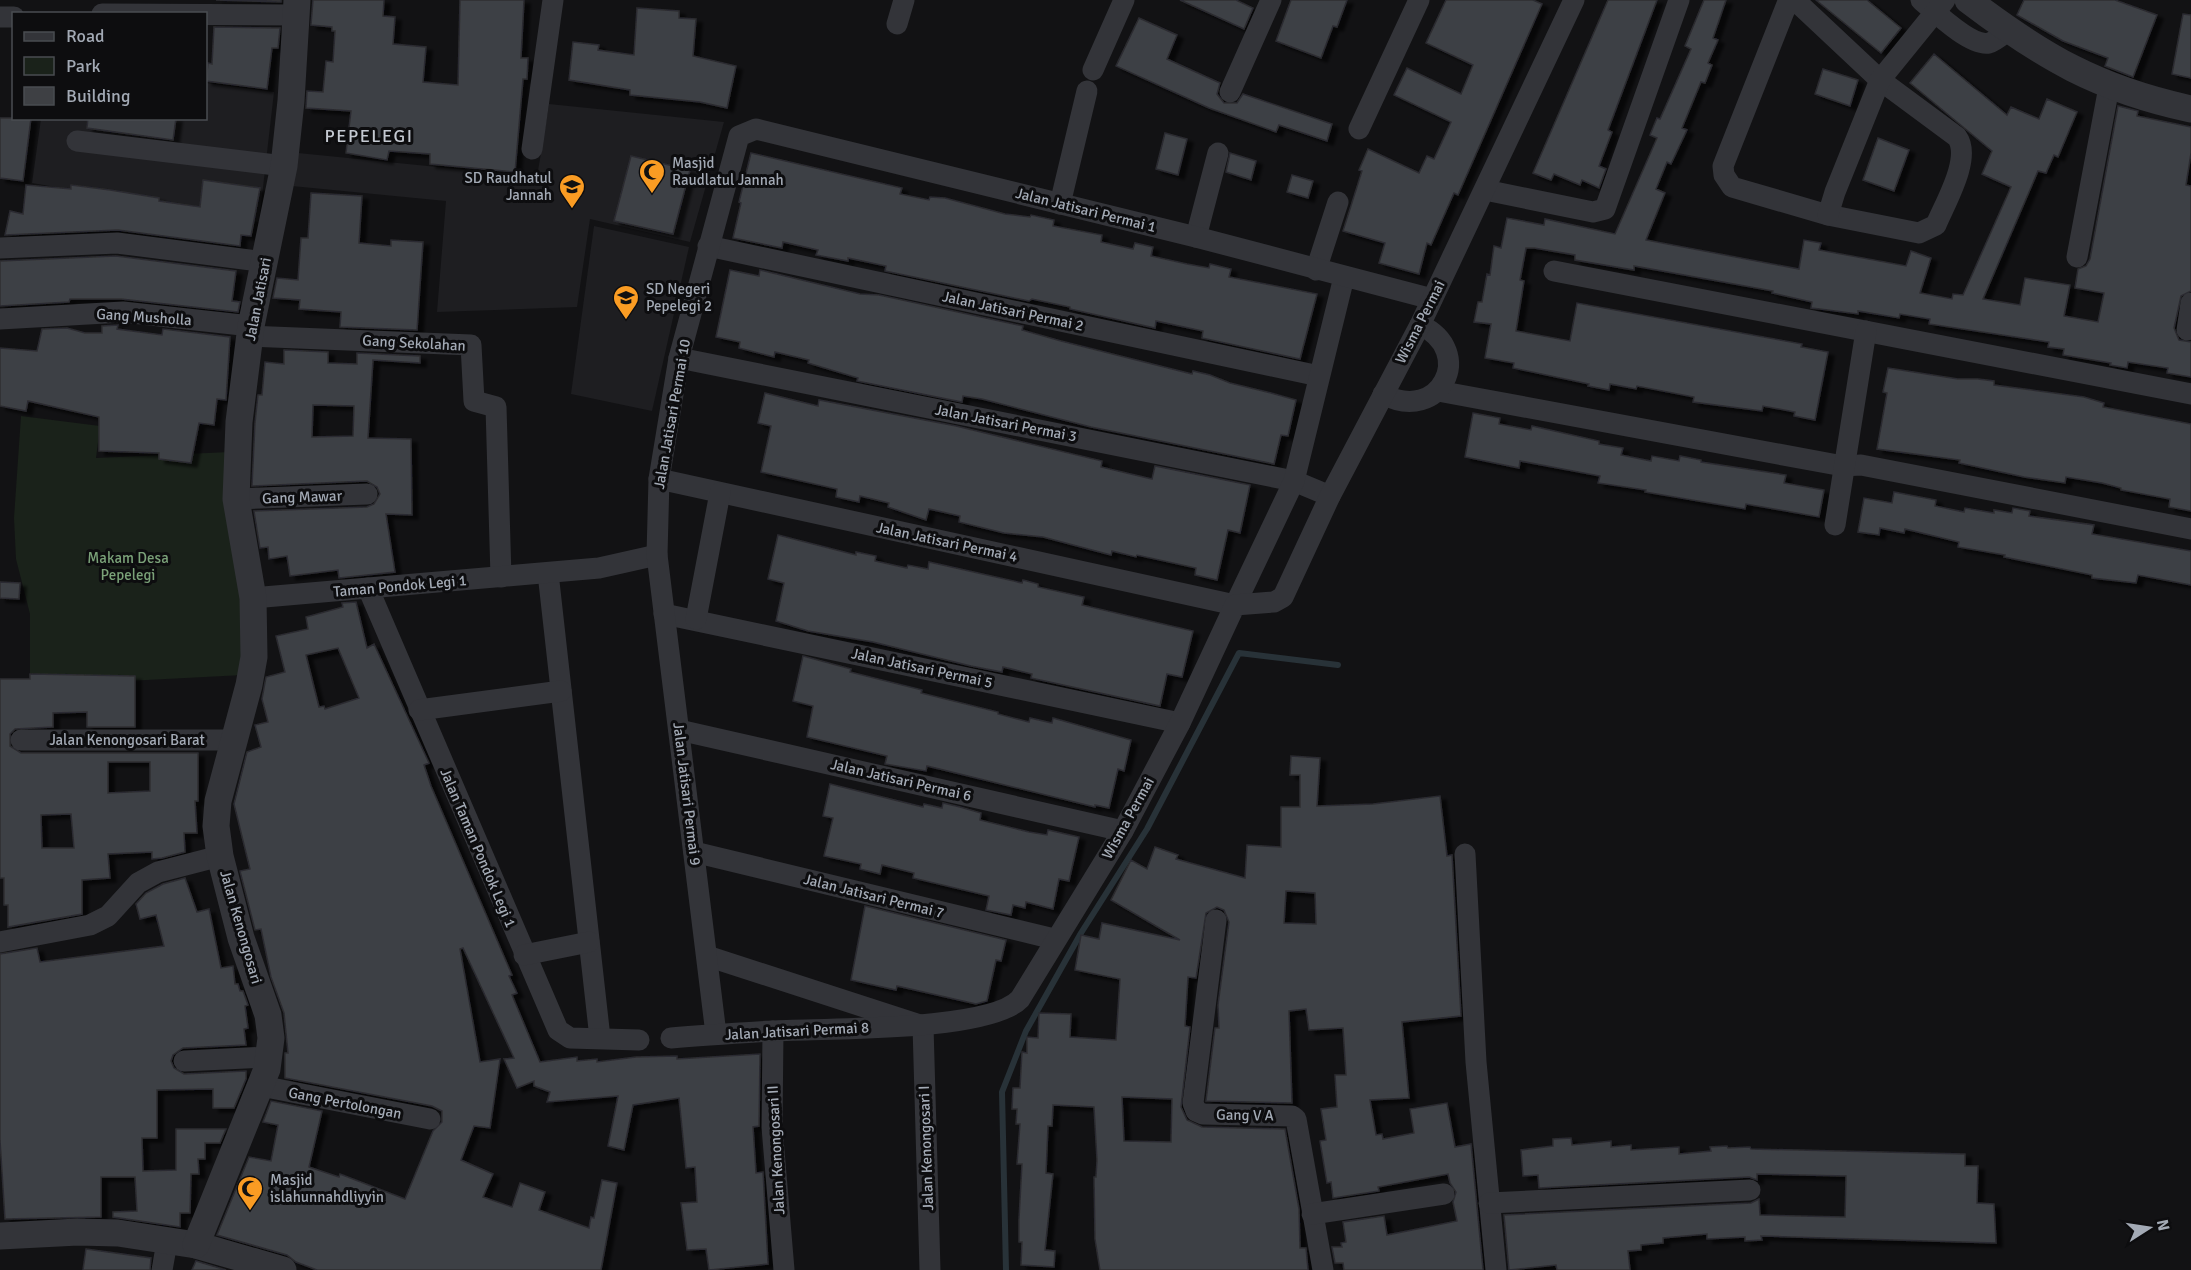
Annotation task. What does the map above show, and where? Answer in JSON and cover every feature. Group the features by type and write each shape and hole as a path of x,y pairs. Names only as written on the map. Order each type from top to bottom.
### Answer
{"street":[{"path":"532,149 553,0"},
{"path":"897,24 904,0"},
{"path":"1093,70 1125,0"},
{"path":"1230,92 1271,0"},
{"path":"1359,129 1419,0"},
{"name":"Wisma Permai","path":"1235,604 1274,602 1283,597 1330,496 1420,325 1574,0"},
{"path":"1485,190 1593,213 1605,208 1679,0"},
{"path":"1968,0 2009,30 2076,72 2109,87 2191,109"},
{"path":"1798,3 1881,80 1957,137 1963,151 1960,166 1936,225 1929,230 1919,232 1828,215 1732,187 1724,174 1723,166 1787,4 1798,3"},
{"path":"1828,215 1835,192 1881,80 1934,4 1965,36 1982,44 1992,42 2009,30"},
{"path":"167,12 296,8"},
{"name":"Jalan Jatisari","path":"253,598 236,499 239,422 251,331 284,166 296,8"},
{"path":"2077,257 2109,87"},
{"path":"1060,204 1087,91"},
{"name":"Jalan Jatisari Permai 1","path":"739,136 756,129 1196,237 1432,299"},
{"name":"Jalan Jatisari Permai 10","path":"657,555 659,479 679,358 739,136"},
{"path":"77,141 284,166"},
{"path":"1196,237 1218,153"},
{"path":"1316,270 1338,202"},
{"path":"0,248 117,243 266,262"},
{"name":"Jalan Jatisari Permai 2","path":"708,246 1319,376"},
{"path":"1554,271 2191,394"},
{"name":"Wisma Permai","path":"995,1013 1006,1010 1020,999 1054,939 1123,831 1180,723 1294,481 1344,277"},
{"path":"2187,330 2191,303"},
{"name":"Gang Musholla","path":"0,319 123,312 251,331"},
{"path":"1383,394 1397,402 1411,403 1426,399 1442,384 1449,365 1441,340 1432,330 1420,325"},
{"name":"Gang Sekolahan","path":"251,331 471,345 474,402 496,407 501,577"},
{"path":"1834,525 1850,462 1866,331"},
{"name":"Jalan Jatisari Permai 3","path":"679,358 1294,481 1330,496"},
{"path":"1442,384 2191,529"},
{"name":"Jalan Jatisari Permai 4","path":"659,479 1235,604"},
{"path":"696,619 720,493"},
{"name":"Gang Mawar","path":"236,499 367,494"},
{"name":"Taman Pondok Legi 1","path":"253,598 599,568 657,555"},
{"name":"Jalan Jatisari Permai 9","path":"657,555 716,1034"},
{"path":"548,573 600,1038"},
{"name":"Jalan Taman Pondok Legi 1","path":"368,588 558,1030 570,1038 639,1040"},
{"name":"Jalan Kenongosari","path":"196,1245 261,1086 270,1057 268,1015 241,938 220,856 216,826 218,801 249,685 254,657 253,598"},
{"name":"Jalan Jatisari Permai 5","path":"664,614 1180,723"},
{"path":"419,710 561,691"},
{"name":"Jalan Jatisari Permai 6","path":"679,730 1123,831"},
{"name":"Jalan Kenongosari Barat","path":"21,740 234,740"},
{"name":"Jalan Jatisari Permai 7","path":"694,852 1054,939"},
{"path":"1465,854 1476,1062 1496,1270"},
{"path":"0,942 90,925 108,916 138,883 158,872 220,856"},
{"name":"Gang V A","path":"1216,920 1193,1103 1196,1111 1203,1114 1294,1117 1323,1270"},
{"path":"525,955 589,942"},
{"name":"Jalan Jatisari Permai 8","path":"707,956 923,1026"},
{"name":"Jalan Jatisari Permai 8","path":"671,1038 773,1031 923,1026 995,1013"},
{"name":"Jalan Kenongosari I","path":"923,1026 930,1270"},
{"name":"Jalan Kenongosari II","path":"773,1031 772,1127 784,1270"},
{"path":"184,1061 270,1057"},
{"name":"Gang Pertolongan","path":"261,1086 430,1119"},
{"path":"1489,1203 1750,1191"},
{"path":"1312,1214 1444,1194"},
{"path":"0,1236 67,1232 118,1233 196,1245 283,1270"},
{"path":"162,1270 167,1242"}],"shaded area":[{"path":"207,83 274,92 259,222 32,183 41,120 207,120"},
{"name":"SD Raudhatul Jannah","path":"549,104 724,122 690,242 590,219 577,307 437,312 446,201 292,186 298,153 537,177"},
{"name":"SD Negeri Pepelegi 2","path":"594,226 689,247 652,411 571,394"}],"green space":[{"name":"Makam Desa Pepelegi","path":"21,416 100,426 96,458 230,452 242,582 243,675 127,681 30,673 30,614 16,559 14,518"}],"building":[{"path":"216,0 281,0 281,2"},
{"path":"313,0 384,0 383,16 395,17 393,44 426,47 423,82 458,85 460,0 524,0 521,58 528,58 527,79 523,79 515,172 430,164 430,154 389,151 387,160 346,153 351,111 306,108 307,91 323,92 326,61 333,62 335,31 332,31 332,27 311,25"},
{"path":"1180,0 1236,0 1253,8 1244,29"},
{"path":"1291,0 1347,0 1337,27 1333,26 1321,58 1276,41"},
{"path":"1446,0 1533,0 1542,4 1458,195 1454,193 1431,245 1427,243 1419,274 1379,263 1385,243 1343,231 1362,171 1359,170 1368,149 1419,173 1427,156 1434,159 1451,122 1394,95 1407,68 1461,94 1473,65 1426,43"},
{"path":"1608,0 1657,0 1608,130 1612,132 1599,166 1606,169 1599,188 1582,180 1580,185 1554,174 1551,180 1533,173"},
{"path":"1704,0 1726,0 1713,38 1718,40 1708,63 1712,65 1705,83 1701,82 1682,128 1687,130 1671,164 1667,162 1656,189 1665,193 1646,240 1799,269 1804,240 1821,243 1819,250 1906,266 1911,251 1931,258 1920,293 1952,299 1953,294 1963,295 2011,187 1982,174 1992,151 1910,83 1934,54 2007,115 2011,107 2039,119 2047,99 2077,112 2058,157 2054,155 2046,173 2038,171 1983,299 2020,305 2025,278 2070,285 2064,316 2098,322 2104,293 2075,288 2078,269 2086,266 2090,259 2118,106 2138,111 2137,116 2191,127 2191,153 2186,185 2191,186 2191,291 2181,296 2174,328 2179,340 2191,342 2191,377 2167,373 2168,368 2128,362 2127,368 2063,355 2064,349 2048,347 2049,342 1929,324 1930,319 1900,314 1899,318 1858,311 1858,314 1811,308 1812,302 1772,293 1773,291 1634,266 1634,270 1575,260 1575,255 1534,248 1526,248 1520,280 1524,281 1516,331 1570,341 1577,303 1802,344 1801,347 1828,352 1815,420 1794,416 1795,412 1763,406 1762,411 1693,402 1694,397 1637,386 1636,389 1610,384 1609,390 1513,368 1514,363 1485,358 1491,324 1474,322 1478,302 1482,302 1487,274 1490,275 1494,246 1501,248 1507,218 1544,225 1545,219 1615,234 1657,138 1650,135 1657,118 1660,119 1691,49 1685,46"},
{"path":"1816,0 1867,0 1901,28 1881,53"},
{"path":"2024,0 2115,0 2157,15 2133,77 2105,66 2108,58 2063,41 2017,15"},
{"path":"637,8 679,11 679,18 696,19 693,56 736,66 727,108 700,102 630,95 630,90 569,80 573,42 599,45 598,50 634,55"},
{"path":"2183,14 2191,15 2191,78 2172,74"},
{"path":"1139,18 1177,35 1167,59 1220,83 1217,94 1224,103 1237,103 1243,94 1332,124 1327,141 1279,125 1276,132 1209,108 1116,66"},
{"path":"214,27 280,28 278,48 272,48 267,89 207,81 208,63 212,64"},
{"path":"1823,69 1858,80 1850,106 1815,94"},
{"path":"0,118 31,120 23,181 0,178"},
{"path":"88,120 176,120 173,140 87,128"},
{"path":"1165,133 1187,139 1178,175 1156,169"},
{"path":"1878,138 1909,150 1894,191 1863,180"},
{"path":"751,153 902,188 900,194 929,200 930,197 945,198 1005,214 1030,217 1031,215 1054,220 1053,226 1102,235 1101,242 1133,249 1135,243 1153,247 1151,256 1209,268 1210,264 1231,269 1229,277 1317,294 1300,359 1202,338 1203,331 1156,321 1155,328 1070,309 1070,307 1032,299 1029,301 885,271 886,266 848,258 848,261 816,255 818,250 783,242 782,248 733,238"},
{"path":"1230,153 1256,161 1251,180 1226,172"},
{"name":"Masjid Raudlatul Jannah","path":"631,156 690,170 673,234 614,221"},
{"path":"1292,175 1313,181 1308,198 1287,192"},
{"path":"203,180 260,188 251,236 241,235 240,246 118,230 5,235 10,211 23,214 26,185 71,189 71,185 159,198 159,201 200,207"},
{"path":"311,193 362,196 359,243 391,246 391,240 423,242 417,330 340,327 341,312 299,309 300,300 273,298 277,278 298,280 301,238 308,238"},
{"path":"116,256 236,271 232,301 240,302 238,312 121,299 70,299 69,302 0,306 0,261"},
{"path":"730,270 759,276 760,270 860,294 879,295 1023,326 1022,330 1061,341 1192,374 1193,371 1210,375 1230,383 1296,400 1288,436 1281,435 1274,464 1091,427 982,399 963,396 962,402 857,381 858,378 808,363 809,360 775,352 774,357 739,348 740,342 716,337"},
{"path":"118,325 117,329 162,335 163,329 230,337 226,400 217,399 214,425 199,423 191,463 159,459 159,453 99,451 99,417 28,401 26,411 0,406 0,348 37,351 42,329 67,328 85,333 102,333 102,326"},
{"path":"284,350 328,352 328,363 357,364 357,353 420,356 420,363 373,360 368,438 411,439 412,515 386,514 395,572 339,578 338,570 290,576 287,556 269,559 268,547 260,548 254,511 367,507 374,504 380,494 377,487 367,481 252,486 255,423 258,395 262,395 265,362 284,364","holes":["313,405 354,406 353,436 312,437"]},
{"path":"1888,368 1958,379 1994,381 1994,385 2084,397 2104,403 2103,407 2191,424 2191,511 2169,507 2170,499 2121,490 2121,488 2102,483 2066,477 2065,483 2024,477 1959,463 1960,460 1877,449 1887,393 1883,392"},
{"path":"765,393 818,406 819,400 956,426 1102,461 1101,467 1152,479 1155,466 1250,485 1240,533 1228,530 1217,580 1195,575 1196,568 1112,551 1111,555 1043,537 1004,533 959,522 960,516 929,509 926,520 888,507 889,503 860,496 859,502 836,497 837,489 761,472 771,426 758,423"},
{"path":"1473,413 1500,418 1499,424 1531,430 1532,426 1599,441 1599,444 1623,448 1621,455 1651,461 1652,456 1679,461 1680,456 1701,460 1701,462 1786,475 1784,483 1824,490 1819,517 1746,504 1745,509 1645,492 1646,490 1598,483 1600,476 1520,461 1519,468 1465,457"},
{"path":"1894,492 1936,500 1935,506 1964,512 1965,508 1994,513 1994,510 2012,513 2013,508 2030,511 2029,516 2094,525 2092,534 2191,551 2191,585 2138,575 2136,583 2092,578 2092,575 1958,547 1959,542 1905,529 1904,533 1880,528 1879,535 1858,532 1864,498 1892,503"},
{"path":"778,535 856,555 856,552 876,556 875,561 907,568 908,565 928,569 929,562 1022,583 1023,580 1038,584 1038,587 1084,597 1082,605 1193,631 1182,677 1167,674 1160,706 1031,678 1032,674 1003,667 1002,672 971,666 873,642 808,631 776,621 784,583 768,579"},
{"path":"0,582 20,583 19,599 0,598"},
{"path":"356,602 367,648 374,644 429,763 424,765 431,786 512,975 509,976 517,993 512,995 540,1062 577,1057 577,1061 597,1059 597,1062 636,1057 677,1056 677,1059 760,1054 759,1126 753,1127 756,1173 763,1172 768,1264 709,1270 706,1249 687,1250 681,1203 697,1202 695,1167 686,1168 679,1098 633,1105 624,1150 608,1146 618,1096 547,1102 550,1092 534,1086 534,1081 517,1088 504,1059 514,1058 463,948 460,949 480,1062 500,1059 490,1128 474,1126 461,1160 493,1174 483,1197 512,1207 520,1183 545,1192 539,1210 589,1228 591,1217 594,1218 602,1180 617,1183 601,1270 317,1270 296,1262 287,1255 217,1235 249,1157 271,1161 278,1125 263,1122 271,1101 322,1111 309,1167 339,1177 340,1174 405,1199 433,1131 442,1122 442,1111 432,1106 285,1078 285,1053 288,1053 284,1013 271,977 261,929 255,930 240,871 250,869 234,804 247,752 261,747 255,725 268,722 262,699 266,677 285,672 276,636 308,629 306,617 343,607 342,603","holes":["338,648 359,698 325,709 324,706 319,707 306,655"]},
{"path":"803,656 851,669 850,672 922,690 921,693 1029,722 1030,718 1052,723 1053,718 1131,740 1124,771 1118,769 1109,808 1095,805 1095,807 927,766 926,771 885,764 887,756 807,737 813,706 793,701"},
{"path":"30,674 135,676 135,727 87,727 87,712 53,713 53,727 15,729 10,734 10,746 21,753 198,753 198,801 195,801 197,833 184,833 185,852 162,858 152,859 152,852 108,854 110,878 82,880 82,914 8,927 8,905 4,905 4,878 0,878 0,679 30,679","holes":["108,762 150,762 150,791 108,793","71,814 74,848 42,848 41,815"]},
{"path":"1291,756 1320,758 1317,806 1373,804 1440,796 1447,856 1452,855 1461,1016 1402,1022 1409,1098 1370,1100 1376,1135 1382,1134 1383,1139 1414,1133 1410,1109 1447,1103 1455,1147 1471,1144 1483,1270 1344,1270 1343,1263 1335,1263 1332,1247 1342,1247 1341,1243 1346,1242 1343,1222 1384,1216 1387,1235 1457,1221 1453,1202 1456,1192 1450,1183 1448,1174 1378,1187 1379,1191 1333,1198 1331,1182 1327,1183 1320,1141 1326,1140 1321,1109 1337,1107 1335,1075 1346,1075 1343,1028 1309,1030 1306,1009 1289,1011 1292,1103 1206,1101 1215,1028 1219,1028 1218,1005 1229,922 1224,910 1217,907 1206,913 1196,978 1188,977 1185,1026 1190,1027 1181,1107 1187,1120 1202,1127 1285,1129 1299,1209 1300,1248 1306,1248 1308,1270 1100,1270 1095,1239 1094,1177 1096,1177 1097,1160 1094,1107 1053,1105 1052,1126 1048,1126 1046,1173 1053,1174 1045,1250 1055,1251 1054,1267 1021,1265 1022,1242 1019,1242 1019,1219 1022,1164 1017,1164 1020,1124 1016,1124 1017,1109 1012,1109 1013,1088 1020,1088 1022,1052 1027,1053 1027,1037 1038,1038 1039,1013 1071,1014 1070,1037 1116,1040 1120,979 1075,970 1081,935 1099,939 1102,923 1180,940 1111,900 1131,860 1147,869 1155,847 1178,855 1176,859 1245,878 1247,845 1281,847 1281,807 1300,807 1300,775 1290,775","holes":["1286,891 1315,893 1316,924 1284,923","1122,1097 1172,1099 1171,1142 1124,1141"]},
{"path":"830,784 923,807 924,804 942,808 943,803 960,807 981,813 980,820 1029,832 1047,835 1048,830 1079,837 1069,881 1059,879 1053,909 1026,902 1025,908 1013,905 1011,915 986,910 989,896 913,878 914,873 882,865 880,874 860,869 861,864 824,856 833,818 823,816"},
{"path":"185,878 197,912 209,909 221,968 233,966 235,984 238,984 240,991 243,991 248,1005 245,1006 248,1028 244,1029 246,1045 183,1048 173,1055 171,1061 174,1068 184,1074 246,1071 246,1079 234,1108 213,1108 213,1089 157,1090 157,1138 142,1138 143,1171 176,1170 176,1129 226,1129 220,1143 205,1143 205,1159 198,1159 199,1174 191,1174 190,1213 180,1213 180,1227 113,1217 113,1212 137,1211 135,1177 101,1177 101,1217 5,1219 0,1140 0,954 37,948 40,962 164,946 156,915 140,919 136,904 146,893 163,884"},
{"path":"865,906 1006,940 1001,961 996,960 987,1001 976,1004 897,986 896,990 851,980"},
{"path":"1571,1138 1572,1145 1611,1141 1611,1147 1631,1145 1631,1150 1679,1147 1679,1154 1711,1151 1710,1147 1727,1146 1728,1148 1750,1147 1751,1149 1965,1154 1965,1166 1978,1166 1977,1203 1994,1204 1996,1243 1761,1236 1762,1240 1745,1241 1745,1237 1707,1239 1707,1234 1663,1238 1663,1243 1641,1245 1641,1250 1628,1251 1630,1270 1557,1270 1556,1265 1509,1270 1504,1215 1751,1203 1759,1199 1760,1215 1845,1217 1846,1176 1757,1174 1757,1180 1749,1177 1539,1188 1538,1175 1523,1176 1521,1150 1553,1146 1553,1139"},
{"path":"86,1249 151,1258 150,1270 83,1270"},
{"path":"196,1261 226,1270 192,1270"}],"waterway":[{"path":"1006,1270 1002,1092 1026,1031 1081,933 1147,829 1239,653 1338,665"}],"place":[{"name":"Masjid Raudlatul Jannah","path":"652,195"},
{"name":"SD Raudhatul Jannah","path":"572,210"},
{"name":"SD Negeri Pepelegi 2","path":"626,321"},
{"name":"Masjid islahunnahdliyyin","path":"250,1212"}],"district":[{"name":"PEPELEGI","path":"369,136"}]}
